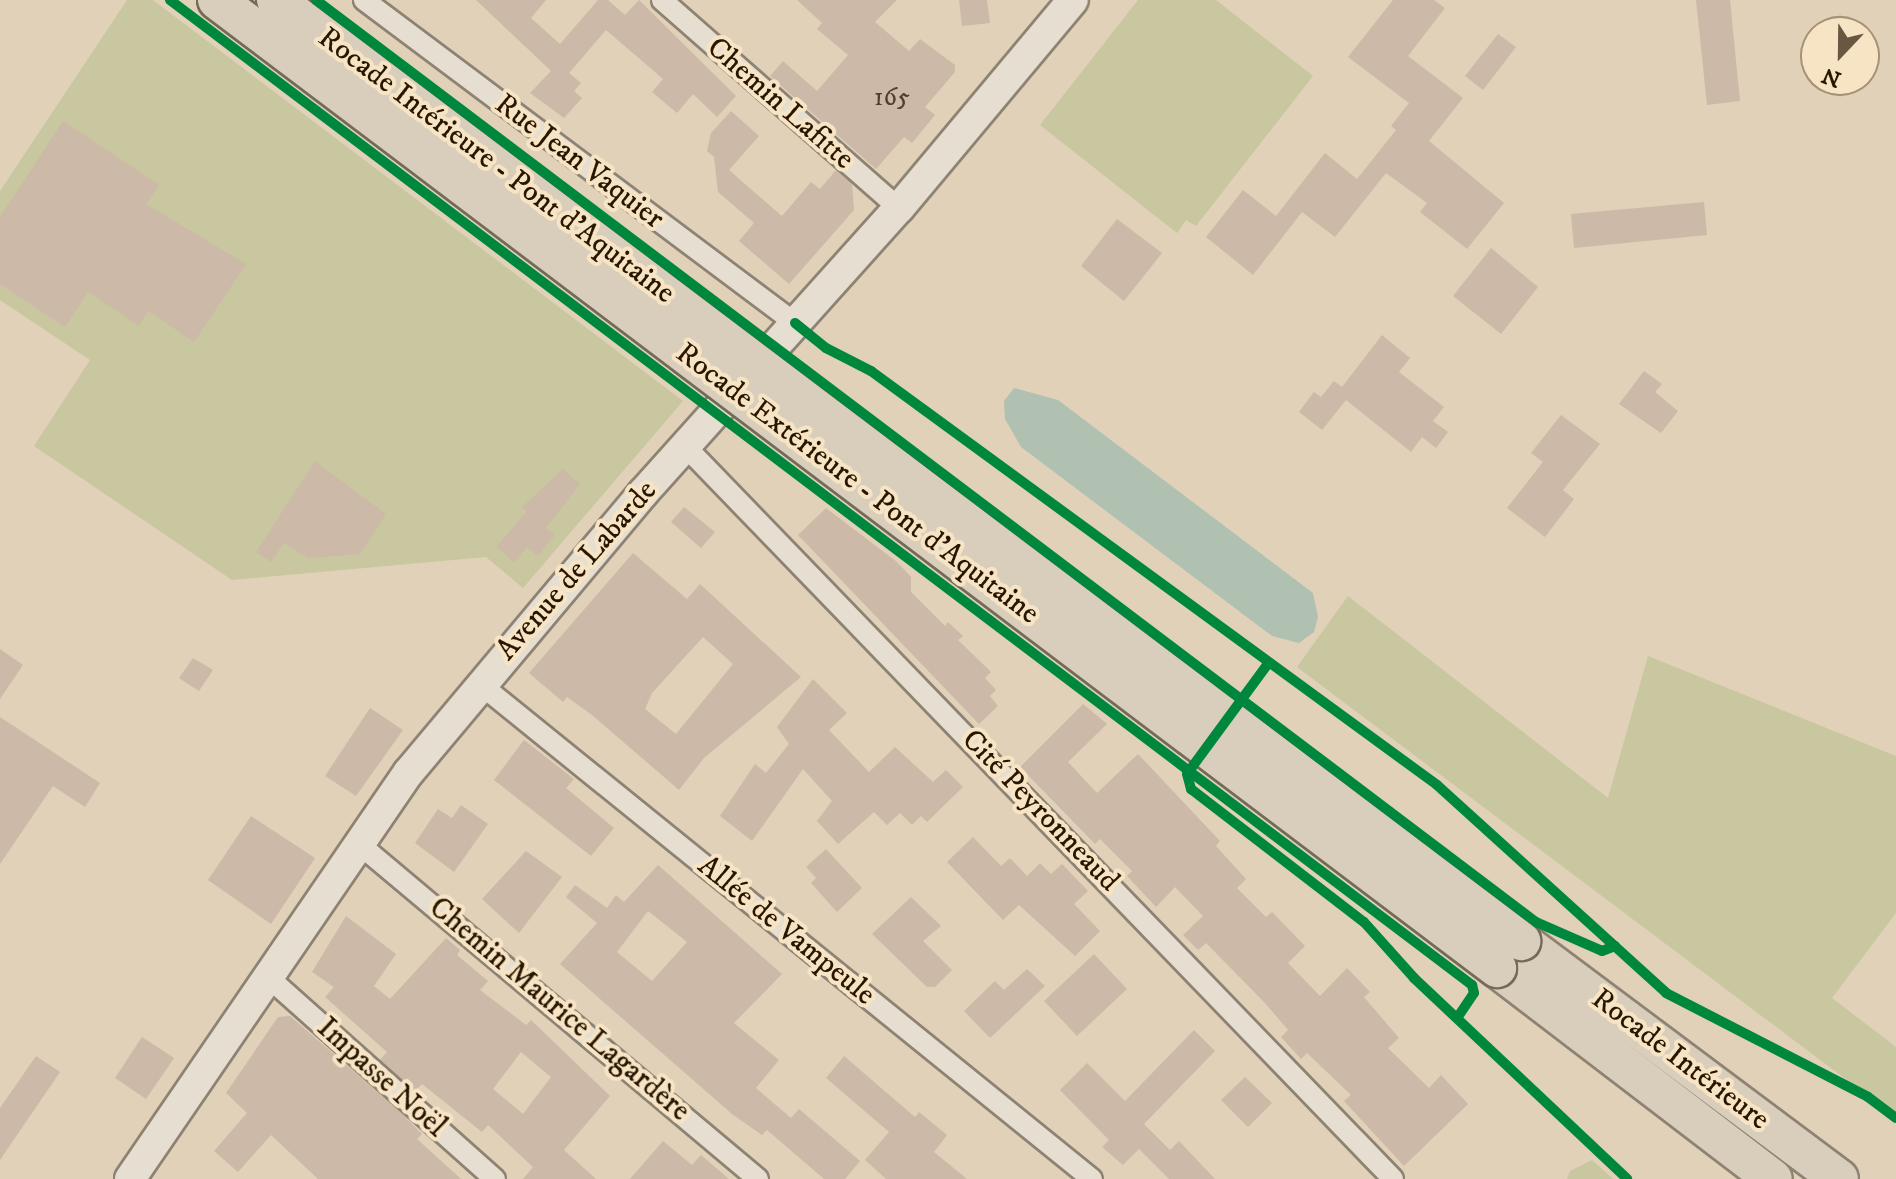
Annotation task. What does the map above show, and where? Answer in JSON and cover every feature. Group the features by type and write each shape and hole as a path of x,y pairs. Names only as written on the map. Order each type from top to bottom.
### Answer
{"highway":[{"name":"Rocade Extérieure - Pont d'Aquitaine","path":"217,0 1509,954"},
{"name":"Rocade Intérieure - Pont d'Aquitaine","path":"276,0 1509,954"},
{"path":"1509,954 1773,1179"},
{"name":"Rocade Intérieure","path":"1509,954 1839,1179"}],"main road":[{"name":"Avenue de Labarde","path":"130,1179 359,844 480,684 685,446 899,208 1073,0"}],"street":[{"name":"Rue Jean Vaquier","path":"364,0 795,323"},
{"name":"Chemin Lafitte","path":"662,0 899,208"},
{"name":"Cité Peyronneaud","path":"685,446 1393,1179"},
{"name":"Allée de Vampeule","path":"480,684 1092,1179"},
{"name":"Chemin Maurice Lagardère","path":"359,844 758,1179"},
{"name":"Impasse Noël","path":"268,977 495,1179"}],"green space":[{"path":"127,0 153,0 683,401 523,588 486,557 232,580 34,446 90,360 0,300 0,191"},
{"path":"1138,0 1216,0 1313,76 1196,226 1186,220 1177,233 1040,125"},
{"path":"1348,596 1608,798 1648,656 1896,756 1896,913 1832,998 1896,1047 1896,1117 1297,667"},
{"path":"1592,1160 1613,1179 1567,1179 1570,1171"}],"shaded area":[{"path":"1014,388 1058,400 1313,593 1318,617 1314,632 1299,643 1272,636 1021,447 1005,419 1004,401"}],"building":[{"path":"476,0 546,0 531,18 560,44 598,0 608,0 625,15 639,0 736,96 717,117 693,94 677,113 652,92 663,79 606,30 569,73 581,83 574,91 582,98 564,118 530,93 551,71"},
{"path":"797,0 897,0 875,22 909,51 920,39 955,65 955,72 925,107 935,115 912,143 904,137 876,169 770,76 783,61 817,91 848,55 817,29 822,23"},
{"path":"959,0 987,0 990,23 962,26"},
{"path":"1393,0 1434,0 1445,8 1408,56 1463,98 1429,141 1504,203 1467,249 1420,212 1427,203 1386,173 1335,237 1302,212 1253,275 1206,237 1243,190 1276,216 1325,153 1357,179 1396,130 1391,126 1409,103 1348,57"},
{"path":"1696,0 1730,0 1740,101 1707,105"},
{"path":"1498,34 1516,47 1483,90 1465,76"},
{"path":"731,111 759,136 729,170 782,216 811,182 820,189 836,170 852,184 854,210 789,284 739,241 754,223 718,192 714,157 707,151 711,133"},
{"path":"63,121 159,185 146,204 246,264 194,342 148,311 139,326 88,292 65,327 0,284 0,217"},
{"path":"1704,202 1707,235 1574,248 1571,214"},
{"path":"1117,219 1162,253 1124,301 1081,266"},
{"path":"1491,248 1538,287 1501,334 1453,296"},
{"path":"1382,335 1410,358 1399,372 1444,407 1433,421 1448,432 1436,448 1422,437 1411,452 1346,400 1322,430 1299,412 1314,392 1321,397 1334,381 1342,387"},
{"path":"1644,371 1662,384 1655,392 1678,411 1661,433 1619,404"},
{"path":"1561,415 1600,444 1563,490 1574,499 1545,537 1507,508 1543,462 1531,453"},
{"path":"315,461 386,514 360,554 308,558 284,543 271,562 256,552"},
{"path":"563,469 580,484 546,528 555,535 538,556 527,547 514,562 496,547 527,511 522,507"},
{"path":"684,507 715,532 701,548 671,522"},
{"path":"826,508 897,562 911,577 911,592 945,626 948,622 963,636 958,640 991,672 985,678 996,690 990,696 998,706 979,724 798,535"},
{"path":"633,553 687,599 700,584 801,677 704,758 679,790 592,715 567,697 563,702 529,673","holes":["703,637 733,664 676,734 645,709 652,693"]},
{"path":"0,649 23,665 0,699"},
{"path":"193,658 213,670 199,691 179,678"},
{"path":"813,679 847,713 829,730 869,772 895,747 933,782 946,770 963,787 927,822 921,816 912,825 900,813 887,825 874,812 838,844 817,821 832,801 803,769 752,841 720,816 755,764 766,773 789,744 777,727"},
{"path":"1083,704 1107,724 1068,762 1097,793 1138,754 1220,841 1216,846 1246,879 1237,888 1266,917 1272,912 1305,946 1288,963 1320,996 1347,968 1370,992 1364,997 1399,1038 1388,1048 1429,1088 1441,1075 1468,1104 1404,1166 1344,1101 1351,1095 1307,1053 1301,1059 1281,1037 1288,1030 1265,1003 1206,943 1198,950 1183,935 1203,916 1175,887 1156,907 1127,876 1132,871 1100,839 1095,844 1020,767"},
{"path":"370,708 403,730 356,796 325,776"},
{"path":"0,717 100,783 85,807 53,786 0,864"},
{"path":"524,740 574,779 566,788 614,828 591,856 494,780"},
{"path":"461,805 488,824 454,872 415,843 438,809 452,818"},
{"path":"251,816 315,858 271,924 208,880"},
{"path":"973,837 1001,866 1010,858 1027,876 1040,863 1051,874 1062,864 1088,891 1074,904 1100,931 1075,956 1019,905 1003,920 947,862"},
{"path":"826,849 862,888 837,912 811,883 816,878 806,867"},
{"path":"526,851 562,877 519,933 482,899"},
{"path":"658,865 782,974 734,1023 779,1060 756,1088 791,1118 799,1109 860,1161 845,1179 824,1179 767,1130 762,1135 732,1114 560,964 597,923 566,897 575,885 607,908 616,895 624,902","holes":["648,911 687,942 652,981 617,952"]},
{"path":"911,897 941,926 923,941 952,970 935,987 927,987 872,934"},
{"path":"346,916 396,954 374,986 390,999 446,938 460,950 457,955 488,981 480,990 526,1025 531,1020 610,1096 564,1150 596,1179 523,1179 533,1167 488,1125 482,1132 422,1084 415,1091 380,1060 387,1052 325,997 334,987 312,972","holes":["521,1052 551,1077 523,1114 493,1089"]},
{"path":"1094,954 1127,989 1077,1036 1044,1001"},
{"path":"1027,969 1045,986 990,1038 964,1011 995,981 1004,990"},
{"path":"290,1016 398,1110 422,1134 417,1139 461,1179 318,1179 271,1135 238,1172 214,1151 247,1113 226,1093 278,1017"},
{"path":"1194,1030 1215,1051 1144,1124 1170,1150 1179,1141 1215,1179 1169,1179 1139,1149 1123,1165 1102,1147 1109,1140 1060,1090 1087,1063 1125,1101"},
{"path":"142,1037 174,1058 146,1099 115,1078"},
{"path":"36,1056 60,1072 0,1160 0,1108"},
{"path":"844,1056 915,1117 919,1112 947,1135 934,1152 967,1179 886,1179 865,1160 889,1132 826,1078"},
{"path":"1245,1077 1272,1103 1248,1127 1221,1100"},
{"path":"663,1141 692,1165 701,1155 729,1179 630,1179"}],"cycle path":[{"path":"170,0 1472,985 1474,993 1458,1017"},
{"path":"316,0 1536,922 1602,951 1615,946"},
{"path":"795,323 826,348 871,371 1437,785 1666,993 1868,1097 1896,1118"},
{"path":"1267,665 1187,774 1191,789 1364,922 1414,978 1627,1179"}]}
